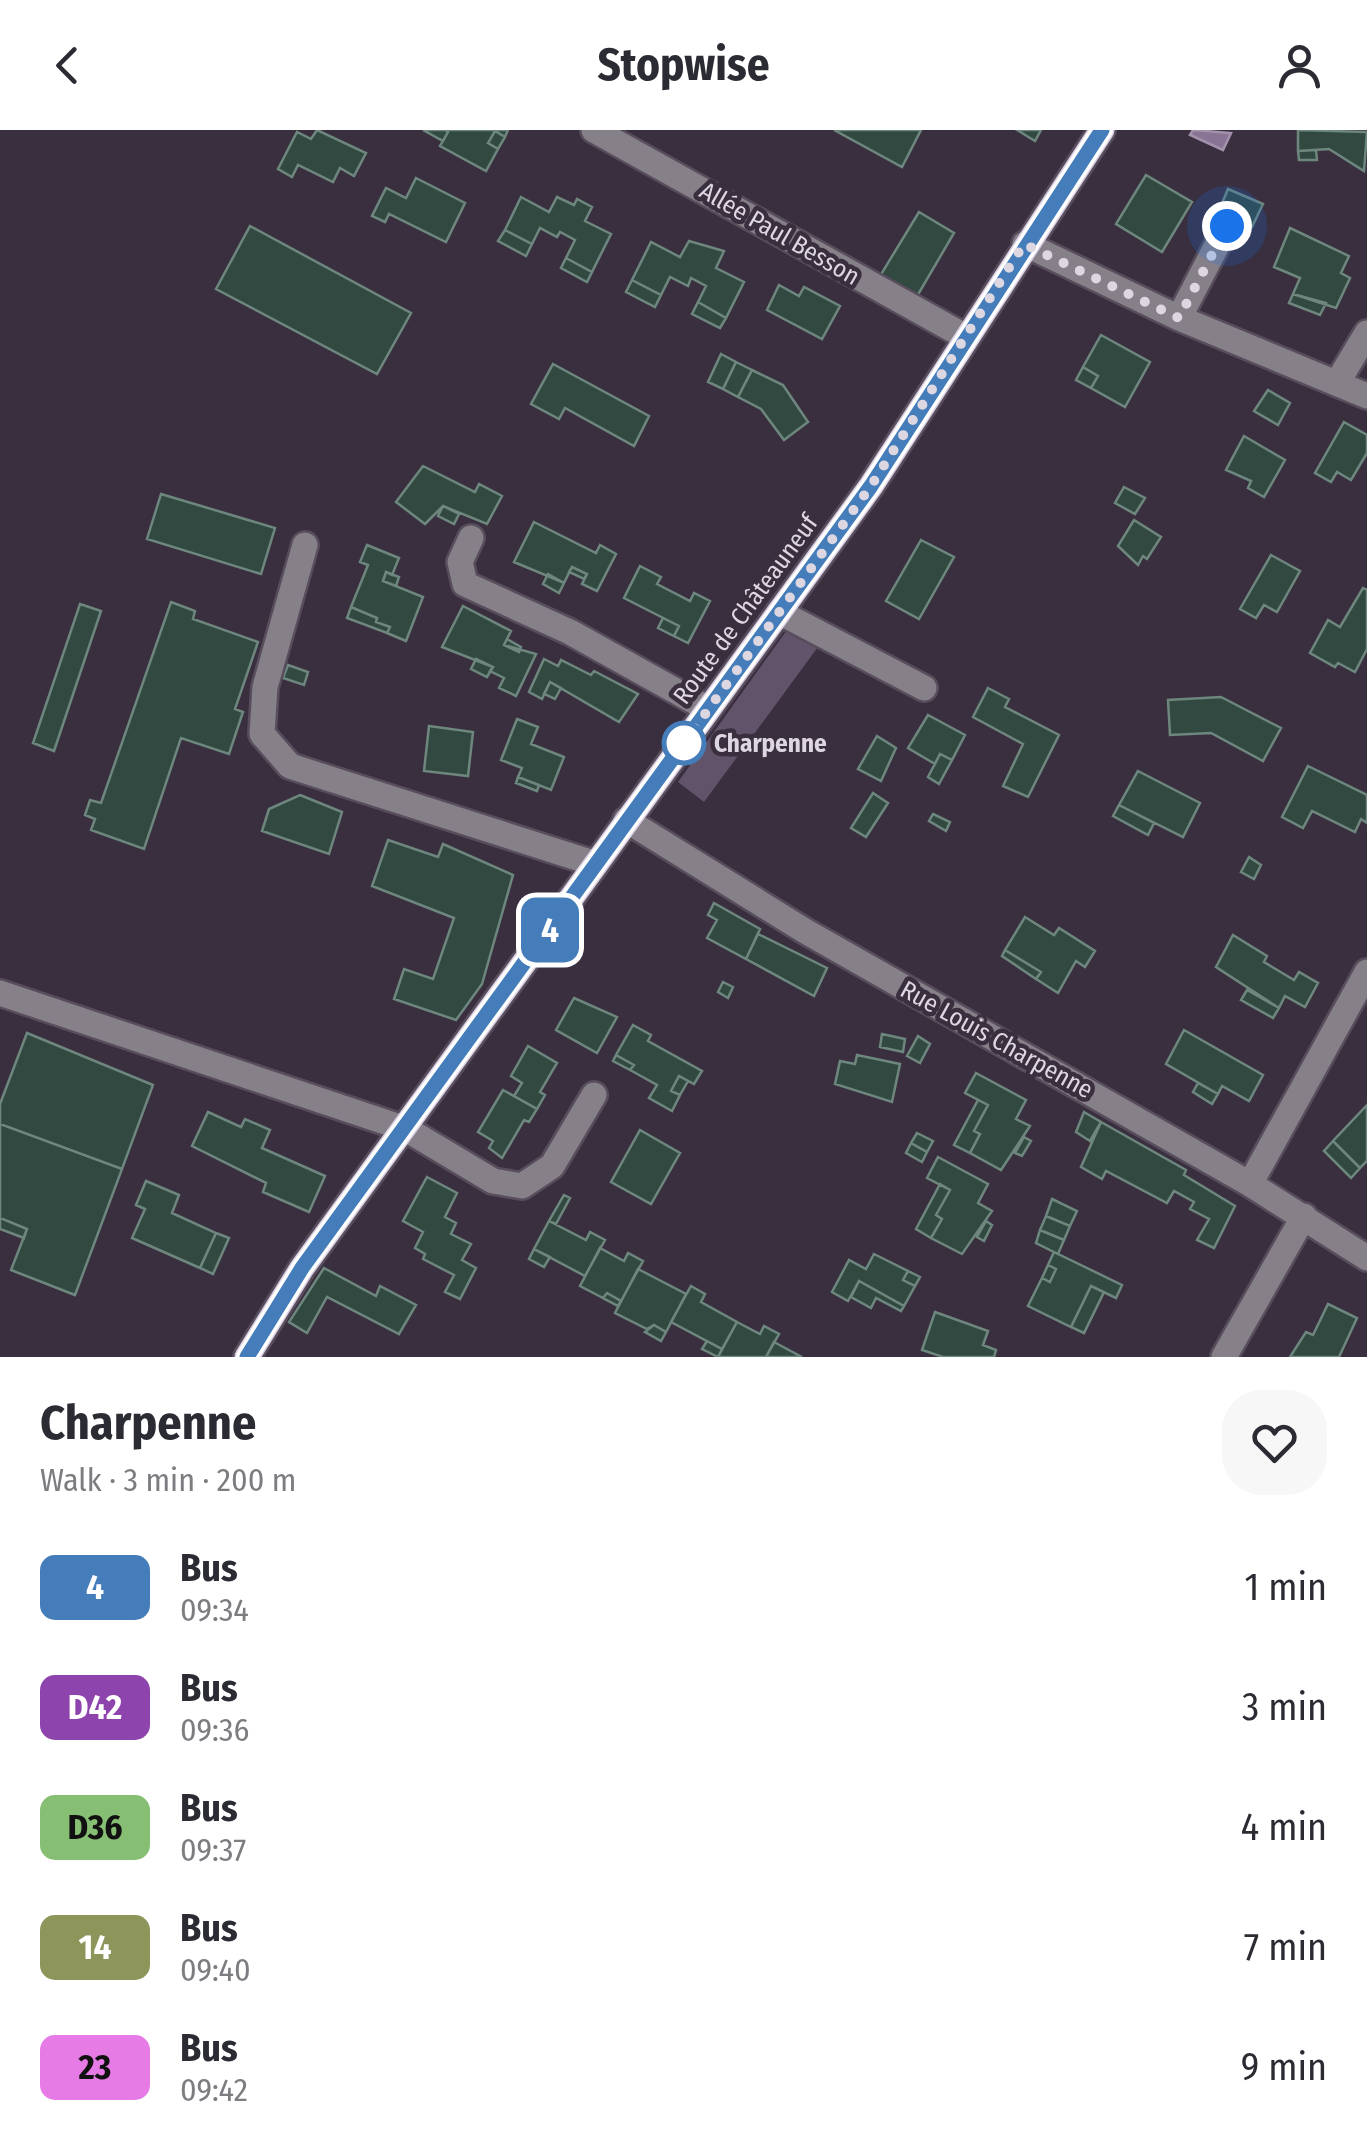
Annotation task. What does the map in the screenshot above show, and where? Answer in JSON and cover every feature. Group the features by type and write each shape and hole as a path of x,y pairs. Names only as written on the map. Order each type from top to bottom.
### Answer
{"main road":[{"name":"Route de Châteauneuf","path":"247,1357 302,1268 871,486 1024,244 1102,130"}],"street":[{"name":"Allée Paul Besson","path":"594,130 966,338"},
{"path":"1179,318 1227,226"},
{"path":"1024,244 1179,318 1367,396"},
{"path":"1337,383 1367,333"},
{"path":"471,538 460,562 465,584 570,632 708,709"},
{"path":"305,545 265,687 262,734 290,766 524,845 561,851 596,864"},
{"path":"779,612 924,688"},
{"name":"Rue Louis Charpenne","path":"626,820 805,931 1250,1184 1367,1258"},
{"path":"1250,1184 1367,972"},
{"path":"0,993 406,1129 494,1182 522,1186 552,1166 594,1095"},
{"path":"1224,1357 1304,1216"}],"shaded area":[{"path":"1193,130 1231,133 1223,150 1190,135"},
{"path":"787,630 818,647 704,802 678,782"}],"building":[{"path":"317,130 366,153 354,176 340,168 333,182 298,165 292,177 278,169 297,132 311,139"},
{"path":"423,130 445,130 448,132 443,141"},
{"path":"445,130 508,130 505,137 495,131 488,143 498,149 486,171 440,146 448,132"},
{"path":"834,130 921,130 902,167"},
{"path":"1017,130 1041,130 1035,141"},
{"path":"1298,130 1367,132 1364,171 1329,149 1298,151"},
{"path":"495,131 505,137 498,149 488,143"},
{"path":"1316,150 1317,160 1299,160 1298,151"},
{"path":"1146,175 1192,202 1162,252 1116,224"},
{"path":"416,178 465,203 446,242 389,214 385,222 372,216 386,188 406,198"},
{"path":"1228,189 1263,204 1252,227 1218,213"},
{"path":"521,197 549,212 557,197 574,205 577,199 592,207 585,221 611,234 592,272 566,258 575,240 560,232 557,237 540,228 532,244 505,230"},
{"path":"919,212 954,233 916,298 880,276"},
{"path":"250,226 411,313 377,374 216,289"},
{"path":"1290,228 1349,256 1341,273 1350,278 1336,308 1293,294 1300,278 1274,267"},
{"path":"505,230 532,244 526,256 498,241"},
{"path":"689,241 724,251 716,268 744,282 726,318 698,302 706,286 691,278 688,286 670,277 661,295 632,280 651,242 680,257"},
{"path":"566,258 592,272 587,282 561,268"},
{"path":"632,280 661,295 655,307 626,292"},
{"path":"779,285 799,296 804,287 840,306 822,339 767,310"},
{"path":"1293,294 1326,303 1320,315 1289,303"},
{"path":"698,302 726,318 720,328 692,314"},
{"path":"1101,335 1150,362 1125,407 1091,388 1098,376 1083,367"},
{"path":"721,354 736,362 723,389 708,382"},
{"path":"736,362 752,370 738,397 723,389"},
{"path":"553,364 649,416 634,446 565,408 559,419 531,404"},
{"path":"1083,367 1098,376 1091,388 1076,380"},
{"path":"752,370 783,385 808,422 784,440 761,409 738,397"},
{"path":"1268,390 1290,403 1278,425 1254,411"},
{"path":"1344,422 1367,435 1367,453 1351,480 1337,472 1331,482 1315,473"},
{"path":"1244,436 1285,460 1264,497 1248,488 1251,481 1226,470"},
{"path":"423,466 475,492 479,484 502,496 487,524 443,506 425,524 396,502"},
{"path":"1124,487 1145,498 1135,514 1115,503"},
{"path":"161,494 275,528 261,574 147,539"},
{"path":"443,506 459,514 454,524 438,516"},
{"path":"1134,520 1161,537 1147,559 1143,556 1138,565 1118,546"},
{"path":"534,522 596,553 600,545 616,554 597,591 582,584 587,574 572,567 564,583 514,562"},
{"path":"921,540 954,557 919,619 886,601"},
{"path":"367,545 399,558 392,575 386,572 383,581 423,597 406,641 387,633 390,627 376,622 377,618 351,607 368,565 360,562"},
{"path":"1271,555 1300,571 1277,612 1264,605 1256,618 1240,609"},
{"path":"640,566 661,577 657,584 690,601 694,593 710,601 688,643 674,636 679,626 624,598"},
{"path":"572,567 587,574 584,579 569,572"},
{"path":"386,572 399,577 396,586 383,581"},
{"path":"548,574 564,583 559,593 543,584"},
{"path":"1363,588 1367,590 1367,649 1355,672 1338,663 1335,667 1310,653 1328,620 1340,627"},
{"path":"171,602 195,611 193,619 258,642 235,709 243,712 229,754 181,738 144,849 91,830 95,819 85,815 90,800 101,803"},
{"path":"80,604 101,611 54,751 33,743"},
{"path":"463,606 511,631 504,645 536,654 516,696 499,688 504,678 490,671 493,667 442,647"},
{"path":"351,607 390,627 387,633 347,618"},
{"path":"663,618 679,626 674,636 658,628"},
{"path":"507,639 521,647 519,652 504,645"},
{"path":"476,659 493,667 487,677 471,669"},
{"path":"544,659 558,666 561,660 591,675 594,671 638,694 619,722 550,682 542,699 529,692"},
{"path":"288,665 308,672 304,685 283,678"},
{"path":"550,682 561,688 555,699 544,694"},
{"path":"988,688 1009,699 1005,707 1059,735 1028,797 1003,786 1023,744 973,717"},
{"path":"1221,697 1281,728 1263,761 1211,733 1170,735 1168,700"},
{"path":"928,715 965,735 952,760 940,754 935,764 908,748"},
{"path":"517,719 538,727 531,744 564,757 551,790 518,777 522,768 501,760"},
{"path":"429,726 473,732 468,776 424,771"},
{"path":"877,736 896,748 881,781 858,769"},
{"path":"940,754 952,760 939,784 928,777"},
{"path":"1308,766 1367,795 1367,823 1361,819 1355,832 1312,811 1303,828 1282,817"},
{"path":"1138,771 1200,803 1183,837 1119,805"},
{"path":"518,777 539,785 537,791 516,783"},
{"path":"873,793 888,803 866,837 851,828"},
{"path":"300,795 342,812 329,854 262,831 269,809"},
{"path":"1119,805 1154,823 1148,835 1113,816"},
{"path":"933,814 950,822 946,831 929,821"},
{"path":"388,840 438,857 443,844 513,875 482,984 456,1020 394,999 404,969 433,979 454,918 372,886"},
{"path":"1249,857 1261,865 1254,879 1241,872"},
{"path":"714,903 760,929 746,959 707,938 717,920 708,915"},
{"path":"1025,917 1054,935 1059,928 1095,951 1085,967 1076,961 1058,993 1036,979 1041,972 1005,950"},
{"path":"758,934 827,968 814,996 746,959"},
{"path":"1233,935 1267,956 1264,962 1294,980 1299,972 1318,983 1305,1007 1285,996 1279,1008 1216,967"},
{"path":"1005,950 1041,972 1036,979 1002,956"},
{"path":"723,982 733,987 728,998 718,992"},
{"path":"1247,990 1279,1008 1273,1018 1241,1000"},
{"path":"574,998 617,1017 597,1053 556,1030"},
{"path":"633,1025 651,1035 648,1041 702,1071 694,1084 679,1076 671,1091 680,1095 672,1111 649,1098 657,1085 630,1070 634,1065 616,1055"},
{"path":"1184,1030 1263,1075 1249,1101 1222,1086 1218,1094 1166,1064"},
{"path":"27,1033 153,1085 122,1169 0,1124 0,1104"},
{"path":"882,1034 905,1039 903,1052 880,1047"},
{"path":"918,1036 930,1044 920,1063 907,1056"},
{"path":"528,1046 557,1063 540,1092 545,1095 537,1109 514,1096 522,1083 511,1076"},
{"path":"616,1055 634,1065 630,1070 613,1061"},
{"path":"857,1055 900,1064 892,1102 835,1084 840,1061 855,1064"},
{"path":"976,1073 1026,1100 1016,1119 1030,1126 1001,1170 970,1153 980,1134 974,1131 988,1105 965,1093"},
{"path":"679,1076 688,1081 680,1095 671,1091"},
{"path":"1198,1083 1218,1094 1212,1104 1193,1092"},
{"path":"503,1090 537,1109 529,1122 524,1120 502,1158 489,1148 493,1141 478,1132"},
{"path":"978,1100 988,1105 974,1131 980,1134 970,1153 954,1145"},
{"path":"1367,1105 1367,1161 1360,1168 1333,1141"},
{"path":"208,1112 241,1127 245,1119 270,1130 262,1148 325,1176 309,1212 263,1192 266,1183 192,1146"},
{"path":"1084,1112 1101,1122 1090,1141 1076,1132"},
{"path":"1101,1122 1186,1170 1184,1175 1235,1206 1214,1248 1197,1240 1209,1219 1190,1209 1194,1202 1174,1191 1167,1203 1106,1171 1102,1179 1081,1167"},
{"path":"0,1124 122,1169 75,1295 11,1270 27,1229 0,1218"},
{"path":"640,1130 680,1153 651,1204 611,1182"},
{"path":"917,1133 933,1141 927,1152 911,1143"},
{"path":"1024,1137 1031,1141 1022,1156 1015,1153"},
{"path":"1333,1141 1360,1168 1351,1178 1324,1151"},
{"path":"911,1143 927,1152 922,1162 906,1153"},
{"path":"938,1157 988,1184 978,1203 992,1211 962,1254 931,1238 942,1219 936,1215 950,1190 927,1178"},
{"path":"427,1177 457,1193 445,1217 456,1223 451,1234 471,1244 462,1260 476,1268 460,1299 445,1292 454,1275 423,1259 425,1254 415,1248 423,1232 403,1221"},
{"path":"146,1181 179,1195 172,1213 216,1233 200,1268 132,1238 145,1209 136,1205"},
{"path":"940,1184 950,1190 936,1215 942,1219 931,1238 916,1229"},
{"path":"564,1195 570,1198 556,1224 549,1221"},
{"path":"1052,1199 1077,1211 1070,1226 1046,1216"},
{"path":"1046,1216 1070,1226 1064,1240 1040,1230"},
{"path":"0,1218 27,1229 24,1238 0,1229"},
{"path":"549,1221 586,1240 590,1232 605,1240 585,1276 534,1249"},
{"path":"986,1221 992,1225 984,1241 977,1237"},
{"path":"1040,1230 1064,1240 1058,1254 1036,1243"},
{"path":"216,1233 229,1238 213,1274 200,1268"},
{"path":"600,1248 624,1261 628,1253 643,1261 621,1301 607,1293 603,1298 580,1286"},
{"path":"534,1249 550,1257 544,1267 529,1259"},
{"path":"1054,1252 1122,1285 1116,1298 1091,1286 1071,1327 1028,1306 1042,1278 1050,1282 1056,1269 1048,1265"},
{"path":"874,1254 908,1271 903,1280 915,1286 904,1306 859,1281 848,1301 832,1292 849,1260 866,1269"},
{"path":"1048,1265 1056,1269 1050,1282 1042,1278"},
{"path":"324,1268 376,1296 380,1286 416,1305 399,1334 327,1297 307,1333 289,1322"},
{"path":"638,1269 686,1294 666,1332 654,1325 647,1329 615,1313"},
{"path":"908,1271 920,1277 915,1286 903,1280"},
{"path":"859,1281 904,1306 901,1311 876,1298 871,1308 851,1297"},
{"path":"691,1286 705,1294 701,1302 737,1322 722,1349 671,1322"},
{"path":"1091,1286 1104,1292 1084,1333 1071,1327"},
{"path":"607,1293 621,1301 618,1306 603,1298"},
{"path":"1328,1304 1357,1318 1339,1357 1290,1357 1306,1332 1313,1335"},
{"path":"935,1312 988,1331 983,1345 996,1350 994,1357 943,1357 922,1350"},
{"path":"737,1322 760,1334 764,1326 779,1334 766,1357 718,1357"},
{"path":"654,1325 666,1332 661,1341 645,1332"},
{"path":"707,1341 722,1349 718,1357 702,1349"},
{"path":"774,1342 802,1357 766,1357"}],"bus line":[{"name":"4","path":"247,1357 302,1268 871,486 1024,244 1102,130"}],"place":[{"name":"Charpenne","path":"684,743"}],"route":[{"path":"684,743 871,486 1024,244 1179,318 1227,226"}]}
